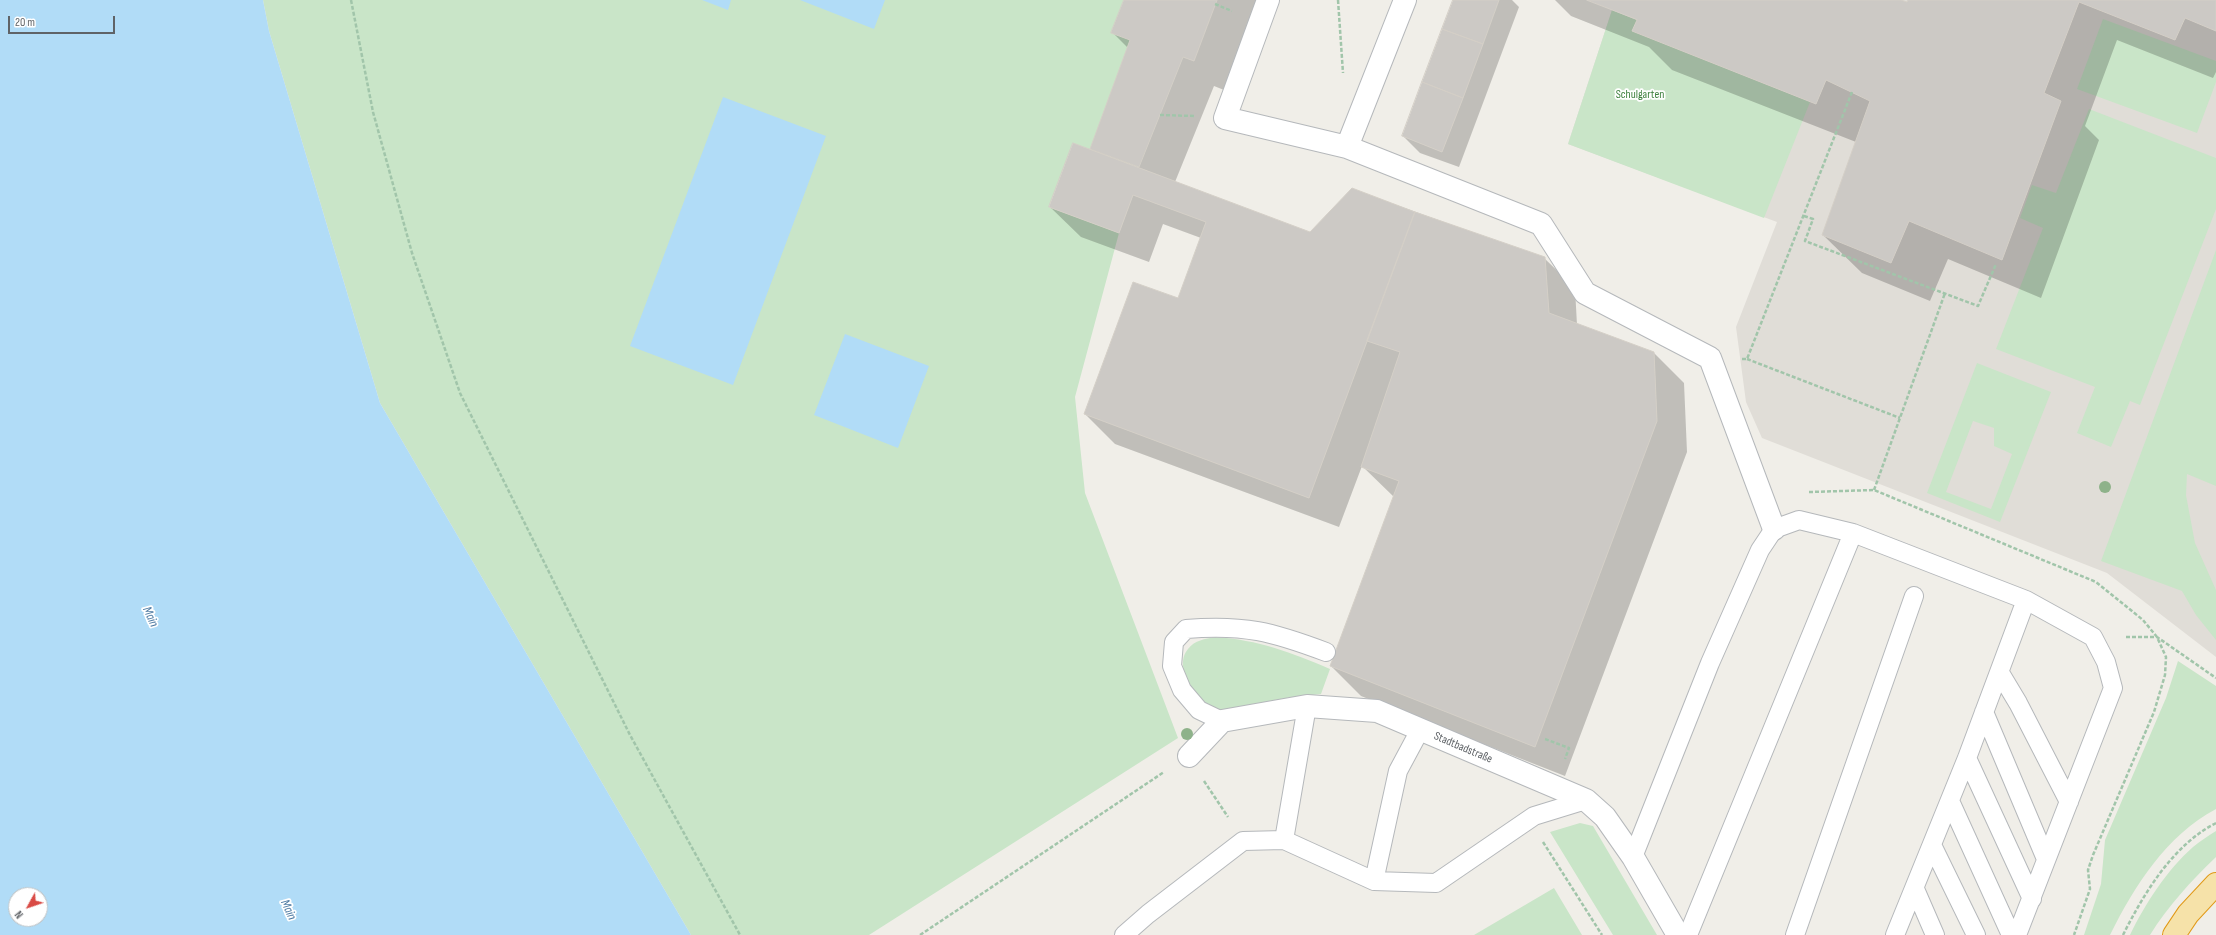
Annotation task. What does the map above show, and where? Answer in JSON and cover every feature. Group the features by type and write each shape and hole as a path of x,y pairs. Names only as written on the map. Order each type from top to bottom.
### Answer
{"highway":[{"path":"2174,935 2188,914 2216,884"}],"street":[{"path":"1268,0 1225,118 1347,147 1541,224 1585,293 1710,358 1774,529"},
{"path":"1347,147 1405,0"},
{"name":"Stadtbadstraße","path":"1222,721 1306,706 1377,711 1586,800 1605,817 1633,857 1678,935"},
{"path":"1188,756 1222,721"}],"lane":[{"path":"1633,857 1710,663 1760,550 1774,529 1799,520 1853,533 2026,600 2093,637 2106,662 2113,688 2017,935"},
{"path":"1688,935 1853,533"},
{"path":"1794,935 1914,596"},
{"path":"1897,934 2000,673 2026,600"},
{"path":"1222,721 1199,710 1182,690 1172,666 1174,642 1186,629 1217,626 1242,627 1288,638 1326,652"},
{"path":"2000,673 2018,703 2069,802"},
{"path":"1284,840 1306,706"},
{"path":"1984,712 2046,859"},
{"path":"1374,881 1398,771 1420,730"},
{"path":"1967,758 2032,899"},
{"path":"1124,935 1148,914 1243,841 1284,840 1374,881 1436,883 1534,816 1586,800"},
{"path":"1950,801 2012,935"},
{"path":"1932,846 1976,935"},
{"path":"1915,889 1935,935"}],"path":[{"path":"351,0 375,120 412,253 460,393 630,735 740,935"},
{"path":"1747,359 1852,92"},
{"path":"1160,115 1225,118"},
{"path":"1804,216 1813,219 1806,241 1978,306 1996,264"},
{"path":"1874,490 1945,293"},
{"path":"1710,358 1747,359 1900,418"},
{"path":"2093,637 2157,637 2216,678"},
{"path":"1545,740 1569,748 1565,761"},
{"path":"920,935 1188,756 1243,841"},
{"path":"1534,816 1539,835 1602,935"},
{"path":"2123,935 2136,909 2182,847 2216,822"}],"shaded area":[{"path":"1587,0 2216,0 2216,657 2107,573 1762,438 1746,402 1736,327 1777,222 1568,144 1612,10"}],"green space":[{"path":"263,0 1217,0 1183,57 1139,167 1073,144 1049,207 1119,233 1075,397 1085,493 1178,738 869,935 691,935 380,403 269,31"},
{"name":"Schulgarten","path":"1612,10 1637,20 1632,31 1810,102 1764,218 1568,144"},
{"path":"2103,19 2216,61 2216,82 2197,133 2077,89"},
{"path":"2089,109 2216,158 2216,209 2140,405 2130,401 2111,447 2077,433 2095,387 1996,349 2043,228 2020,218 2032,185 2056,193"},
{"path":"2216,250 2216,486 2187,474 2186,495 2195,543 2216,590 2216,640 2196,615 2182,591 2101,561"},
{"path":"1977,363 2051,392 2000,522 1927,493","holes":["1973,421 1994,428 1994,446 2012,454 1991,509 1946,492"]},
{"path":"1215,637 1260,644 1301,657 1330,669 1321,694 1275,700 1235,714 1222,714 1214,710 1205,704 1191,687 1183,667 1184,657 1191,646 1200,640"},
{"path":"2178,661 2216,686 2216,809 2198,820 2182,833 2154,863 2130,898 2110,935 2084,935 2101,884 2105,840 2166,698"},
{"path":"1580,823 1593,826 1657,935 1613,935 1550,832"},
{"path":"2216,831 2216,857 2180,894 2150,935 2130,935 2157,888 2174,866 2193,847"},
{"path":"1554,888 1582,935 1474,935"}],"water":[{"name":"Main","path":"0,0 263,0 269,31 380,403 691,935 0,935"},
{"path":"702,0 731,0 728,10"},
{"path":"800,0 885,0 874,29"},
{"path":"723,97 826,136 733,385 630,346"},
{"path":"845,334 929,366 898,448 814,415"}],"building":[{"path":"1124,0 1217,0 1194,61 1183,57 1139,167 1090,149 1130,40 1111,33"},
{"path":"1453,0 1499,0 1483,44 1442,29"},
{"path":"1587,0 1901,0 1907,2 1908,0 2216,0 2216,31 2185,18 2175,40 2079,2 2044,93 2061,101 2002,260 1909,221 1891,263 1822,235 1870,101 1826,80 1816,104 1632,31 1637,20"},
{"path":"1442,29 1483,44 1463,98 1422,82"},
{"path":"1422,82 1463,98 1442,152 1402,136"},
{"path":"1073,143 1310,232 1352,188 1415,212 1309,498 1084,414 1133,282 1178,298 1206,222 1133,195 1119,233 1049,207"},
{"path":"1415,212 1545,257 1549,313 1654,352 1657,421 1535,747 1330,666 1399,481 1361,467 1400,352 1367,341"}]}
